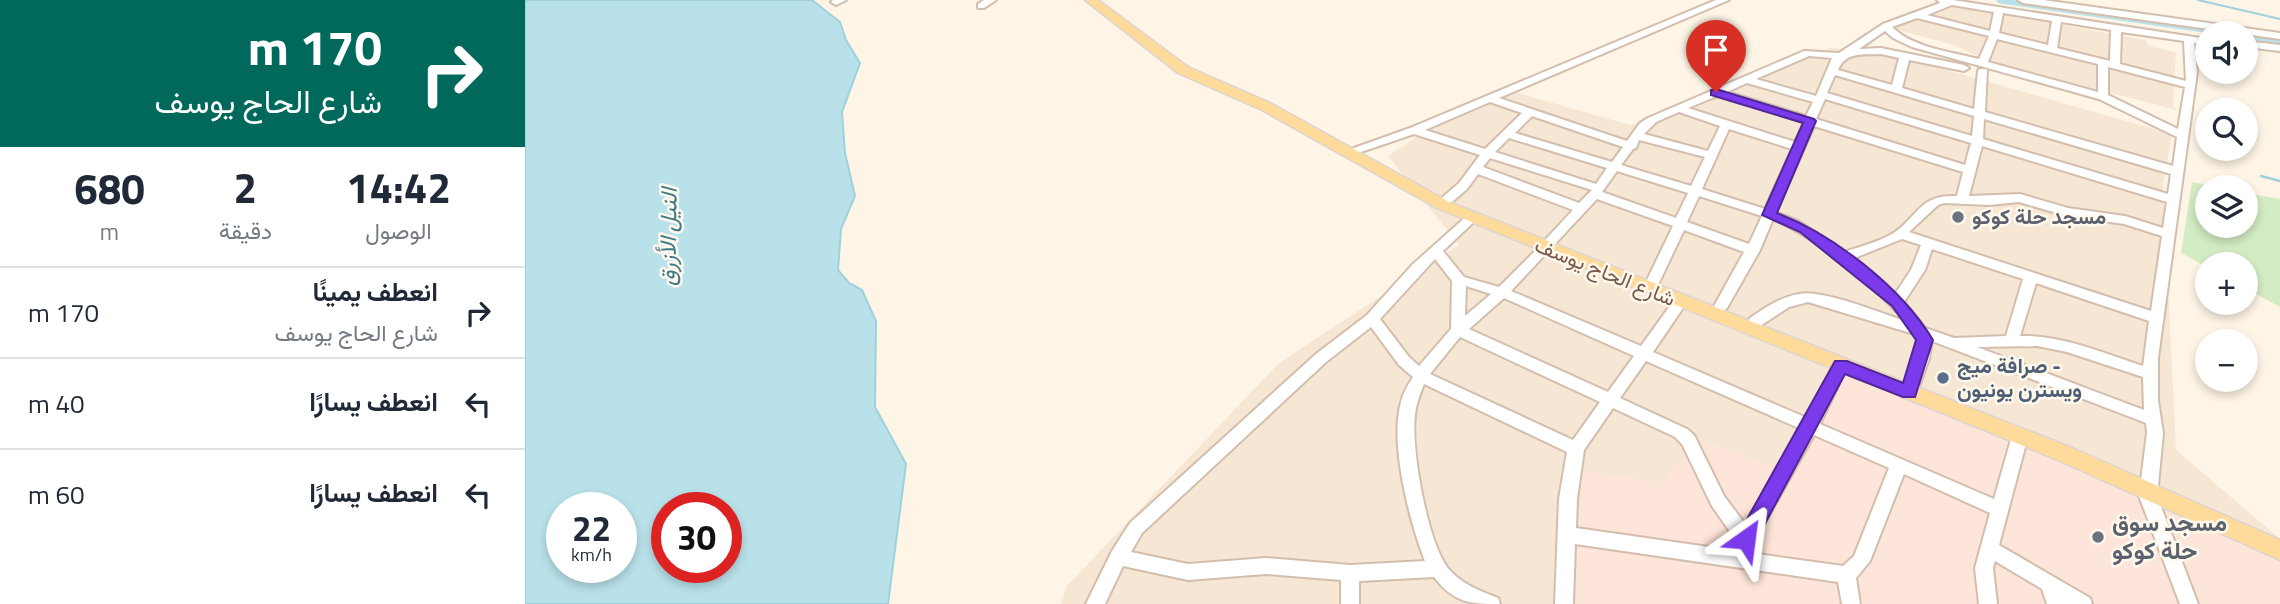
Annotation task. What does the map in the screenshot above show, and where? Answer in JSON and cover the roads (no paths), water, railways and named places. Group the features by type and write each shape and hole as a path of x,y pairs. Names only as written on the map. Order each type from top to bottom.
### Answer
{"main road":[{"name":"شارع الحاج يوسف","path":"1091,0 1183,70 1254,100 1412,190 1472,218 1720,308 2020,436 2148,485"},
{"name":"شارع الحاج يوسف","path":"1101,0 1177,59 1275,103 1448,199 1681,302 1841,365 1910,388 2148,485"},
{"path":"2148,485 2280,540"},
{"path":"2148,485 2280,550"}],"street":[{"path":"981,6 991,0"},
{"path":"1358,150 1414,130 1724,0"},
{"path":"1933,0 2195,41"},
{"path":"2023,0 2280,36"},
{"path":"1720,308 1753,250 1831,71 1841,56 1885,26 1950,3"},
{"path":"1962,200 1977,142 1983,68 1999,10"},
{"path":"1916,15 2190,85"},
{"path":"2052,50 2057,19"},
{"path":"1885,26 1903,40 1983,68"},
{"path":"2115,66 2116,29"},
{"path":"2189,41 2193,64 2181,135 2179,172 2150,374 2154,420 2148,485 2152,514 2189,604"},
{"path":"2258,45 2280,48"},
{"path":"1491,604 1470,600 1438,569 1416,500 1405,428 1409,400 1421,376 1458,330 1502,292 1549,245 1616,167 1644,125 1808,53 1841,56 1871,50 1983,68 2103,97 2181,135"},
{"path":"1896,90 1905,56"},
{"path":"2103,63 2103,97"},
{"path":"1831,71 2179,172"},
{"path":"1745,79 1906,120 2174,200"},
{"path":"1716,92 1970,170"},
{"path":"1906,120 1913,95"},
{"path":"1488,98 1529,113 1635,141 1710,155"},
{"path":"1679,109 1799,147"},
{"path":"1448,199 1477,169 1488,152 1529,113"},
{"path":"1653,282 1726,124"},
{"path":"1414,130 1488,152 1753,250"},
{"path":"1507,134 1797,223 1897,302 1920,331 1924,347 1910,388"},
{"path":"1477,169 1580,208"},
{"path":"1842,258 1900,234 1938,200 2020,198 2067,212 2125,220 2169,234"},
{"path":"1095,604 1118,557 1147,516 1321,358 1372,319 1435,250 1472,218"},
{"path":"1900,234 2157,318"},
{"path":"1897,302 1918,270 1928,243"},
{"path":"1435,250 1459,280 1502,292 2000,509"},
{"path":"2012,340 2031,276"},
{"path":"1458,330 1459,280"},
{"path":"1755,322 1790,300 1809,296 1920,331 2154,420"},
{"path":"1564,604 1570,479 1576,449 1681,302"},
{"path":"1372,319 1404,361 1421,376 1576,449"},
{"path":"1458,330 1613,399 1671,427 1688,440 1718,501 1746,539 1753,560"},
{"path":"1947,341 2037,341 2068,347 2150,374"},
{"path":"1746,539 1810,427 1841,365"},
{"path":"1988,604 1984,568 2020,436"},
{"path":"1846,575 1861,561 1899,465"},
{"path":"1568,536 1846,575"},
{"path":"1989,548 2084,604"},
{"path":"1118,557 1188,572 1266,566 1350,573 1438,569"},
{"path":"1350,573 1350,604"},
{"path":"1846,575 1851,604"},
{"path":"2050,584 2056,604"}],"water":[{"name":"النيل الأزرق","path":"525,0 812,0 840,22 846,40 860,63 842,112 845,153 855,196 841,229 838,270 849,283 862,290 876,321 875,407 906,464 888,604 525,604"}],"waterway":[{"path":"2000,0 2195,28"},
{"path":"2198,0 2280,19"},
{"path":"2258,37 2280,40"},
{"path":"2261,176 2280,181"}],"place":[{"name":"مسجد حلة كوكو","path":"1958,217"},
{"name":"صرافة ميج - ويسترن يونيون","path":"1943,378"},
{"name":"مسجد سوق حلة كوكو","path":"2098,537"}]}
